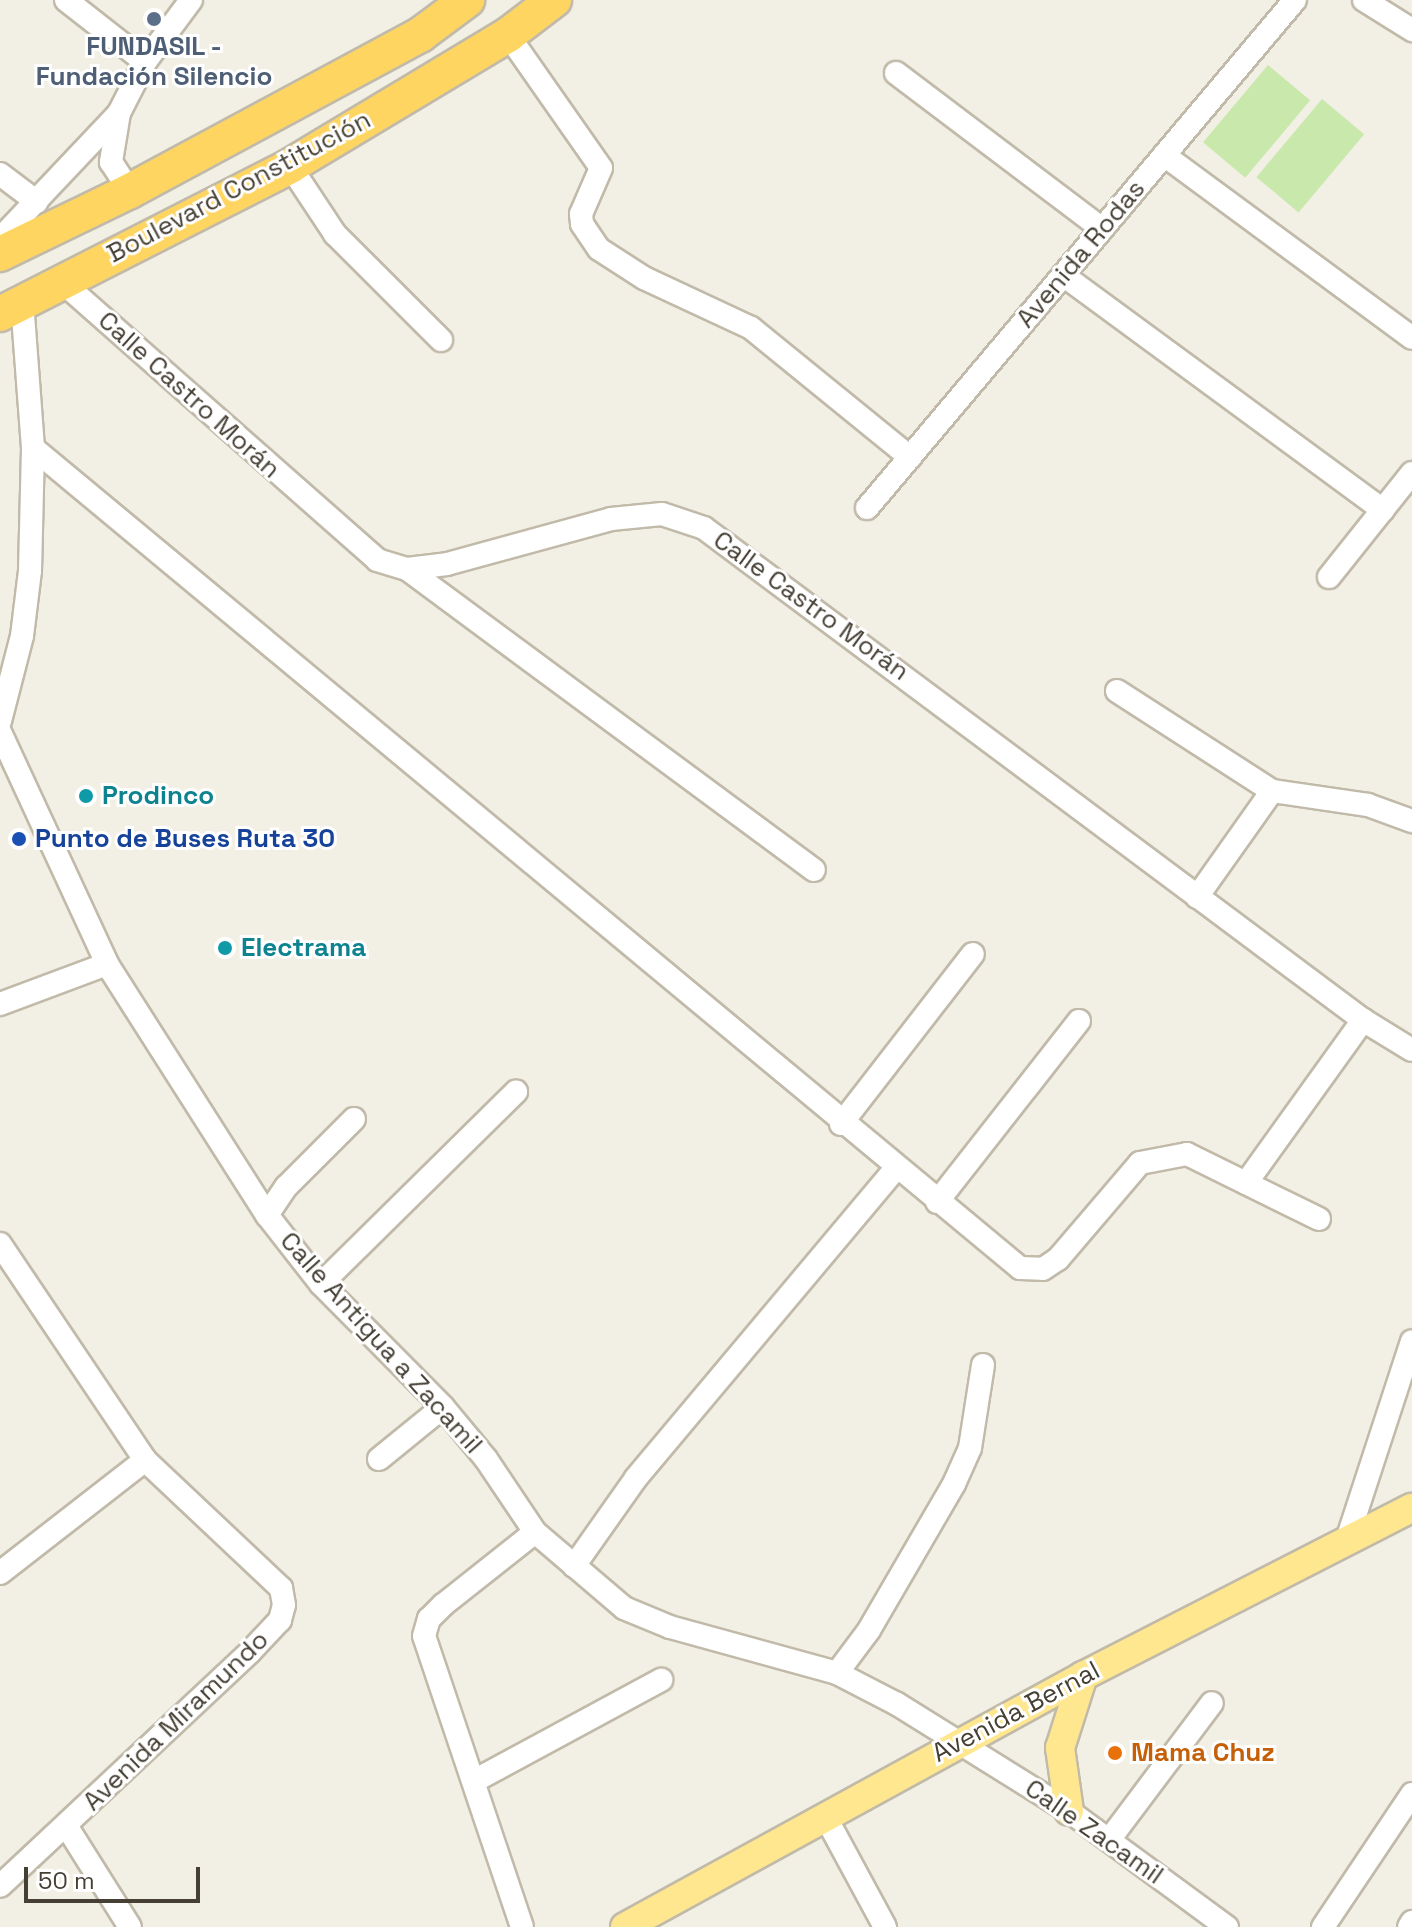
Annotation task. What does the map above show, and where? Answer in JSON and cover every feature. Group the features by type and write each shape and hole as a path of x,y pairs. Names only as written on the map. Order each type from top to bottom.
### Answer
{"highway":[{"name":"Boulevard Constitución","path":"0,254 130,191 420,35 467,0"},
{"name":"Boulevard Constitución","path":"11,309 290,166 508,35 554,0"}],"main road":[{"name":"Avenida Bernal","path":"625,1927 657,1919 825,1816 959,1742 1412,1508"},
{"path":"1069,1811 1060,1748 1083,1676"}],"street":[{"path":"66,0 145,62"},
{"path":"0,239 119,113 145,62 191,0"},
{"name":"Avenida Rodas","path":"867,508 1295,0"},
{"path":"1364,0 1412,30"},
{"path":"508,35 601,168 581,214 582,224 599,249 644,278 751,328 910,457"},
{"path":"896,73 1102,229"},
{"path":"119,113 111,162 130,191"},
{"path":"1164,155 1412,338"},
{"path":"290,166 335,234 441,340"},
{"path":"0,174 37,202"},
{"path":"1063,275 1383,510"},
{"name":"Calle Castro Morán","path":"61,281 339,530 377,560 407,569 447,564 611,519 662,514 704,528 1363,1020 1412,1050"},
{"path":"0,721 22,636 33,448 11,309"},
{"path":"33,448 895,1169 1020,1268 1043,1269 1058,1259 1140,1163 1187,1154 1319,1219"},
{"path":"1329,577 1412,473"},
{"path":"407,569 814,870"},
{"path":"1117,691 1272,791 1368,805 1412,821"},
{"name":"Calle Antigua a Zacamil","path":"0,732 107,964 267,1215 321,1284 443,1407 486,1459 535,1532 624,1608 670,1627 837,1673 959,1742"},
{"path":"1197,897 1272,791"},
{"path":"841,1124 973,954"},
{"path":"0,1004 107,964"},
{"path":"1246,1183 1363,1020"},
{"path":"937,1202 1079,1021"},
{"path":"321,1284 516,1092"},
{"path":"267,1215 286,1187 354,1119"},
{"path":"574,1566 636,1478 895,1169"},
{"name":"Avenida Miramundo","path":"0,1244 145,1460 281,1588 284,1605 280,1620 250,1652 67,1827 0,1886"},
{"path":"1347,1540 1412,1341"},
{"path":"837,1673 869,1630 954,1484 970,1448 983,1365"},
{"path":"379,1459 443,1407"},
{"path":"0,1573 145,1460"},
{"path":"522,1927 424,1636 429,1619 443,1605 535,1532"},
{"path":"474,1781 661,1680"},
{"path":"1109,1840 1212,1703"},
{"name":"Calle Zacamil","path":"959,1742 1069,1811 1227,1927"},
{"path":"1323,1927 1412,1794"},
{"path":"825,1816 885,1927"},
{"path":"67,1827 130,1927"}],"green space":[{"path":"1268,65 1310,100 1245,178 1203,142"},
{"path":"1322,99 1364,134 1299,212 1256,177"}],"place":[{"name":"FUNDASIL - Fundación Silencio","path":"154,19"},
{"name":"Prodinco","path":"86,796"},
{"name":"Punto de Buses Ruta 30","path":"19,839"},
{"name":"Electrama","path":"225,948"},
{"name":"Mama Chuz","path":"1115,1753"}]}
